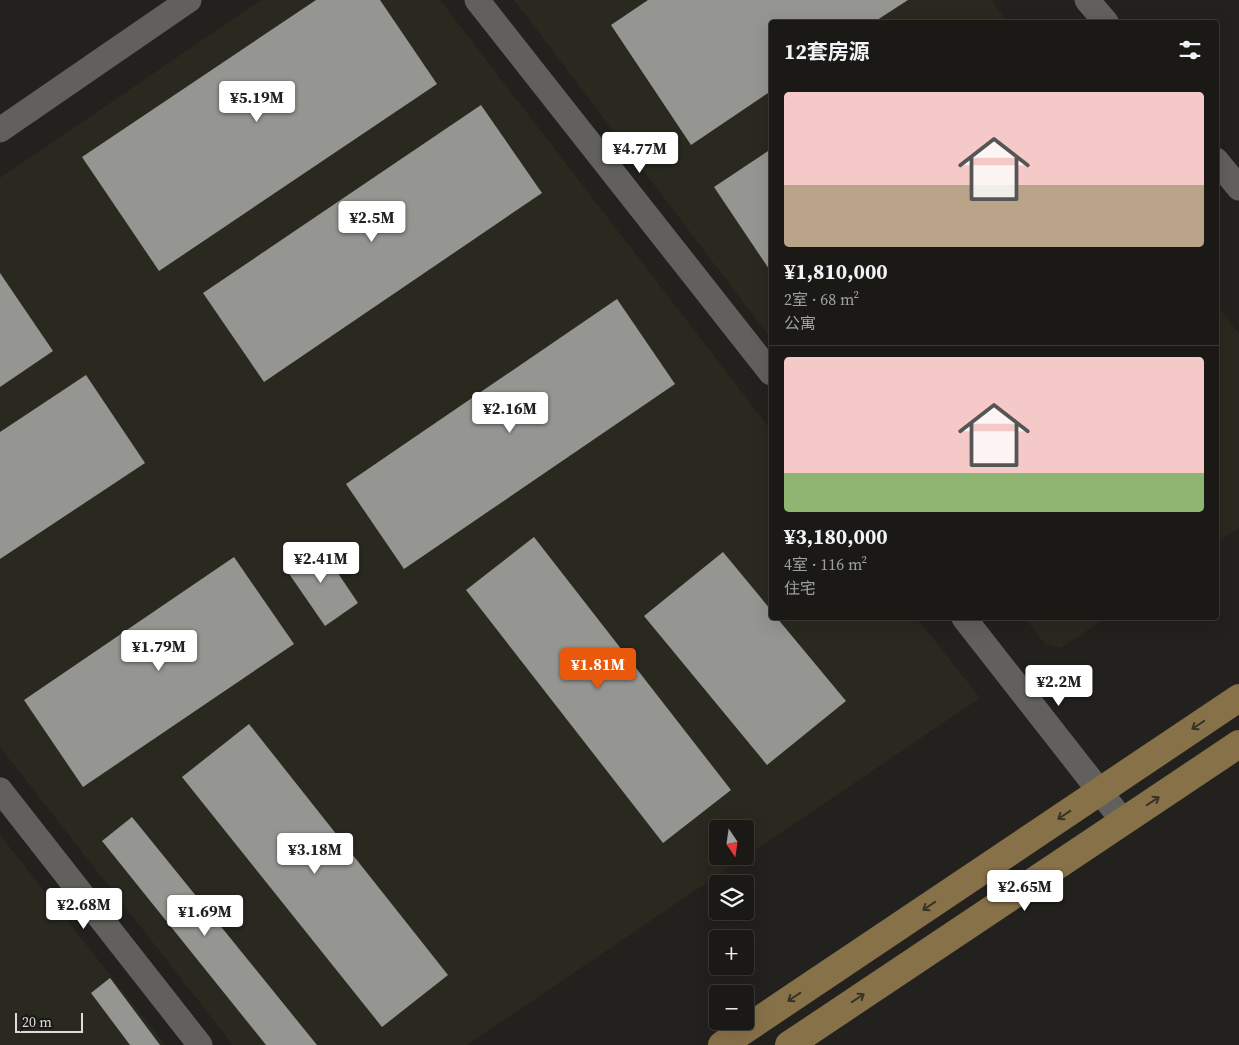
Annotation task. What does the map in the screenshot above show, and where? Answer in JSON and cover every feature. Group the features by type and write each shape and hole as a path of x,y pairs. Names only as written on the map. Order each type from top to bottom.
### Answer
{"main road":[{"path":"722,1045 1239,698"},
{"path":"789,1045 1239,744"}],"street":[{"path":"0,130 189,0"},
{"path":"477,0 769,371"},
{"path":"1088,0 1104,20"},
{"path":"1219,164 1239,188"},
{"path":"966,620 1124,821"},
{"path":"0,790 200,1045"}],"shaded area":[{"path":"261,0 440,0 769,427 769,620 919,620 980,698 754,851 754,820 709,820 709,865 733,865 718,875 709,875 709,881 467,1045 233,1045 0,747 0,178"},
{"path":"514,0 992,0 1006,20 769,20 769,336"},
{"path":"1219,308 1239,334 1239,528 1219,541"},
{"path":"1027,620 1103,620 1060,648 1045,644"},
{"path":"0,835 165,1045 0,1045"}],"building":[{"path":"316,0 380,0 437,84 159,271 82,157"},
{"path":"648,0 908,0 877,20 769,20 769,92 691,145 611,25"},
{"path":"481,105 542,193 264,382 203,293"},
{"path":"769,150 769,269 714,187"},
{"path":"0,273 53,351 0,387"},
{"path":"617,299 675,384 404,569 346,484"},
{"path":"86,375 145,463 0,559 0,432"},
{"path":"534,537 731,790 663,843 466,590"},
{"path":"317,542 358,603 325,626 283,565"},
{"path":"723,552 769,608 769,620 779,620 846,701 767,765 644,616"},
{"path":"234,557 294,644 83,787 24,700"},
{"path":"249,724 448,975 382,1027 182,777"},
{"path":"132,817 317,1045 266,1045 102,841"},
{"path":"110,978 160,1045 130,1045 91,993"}]}
